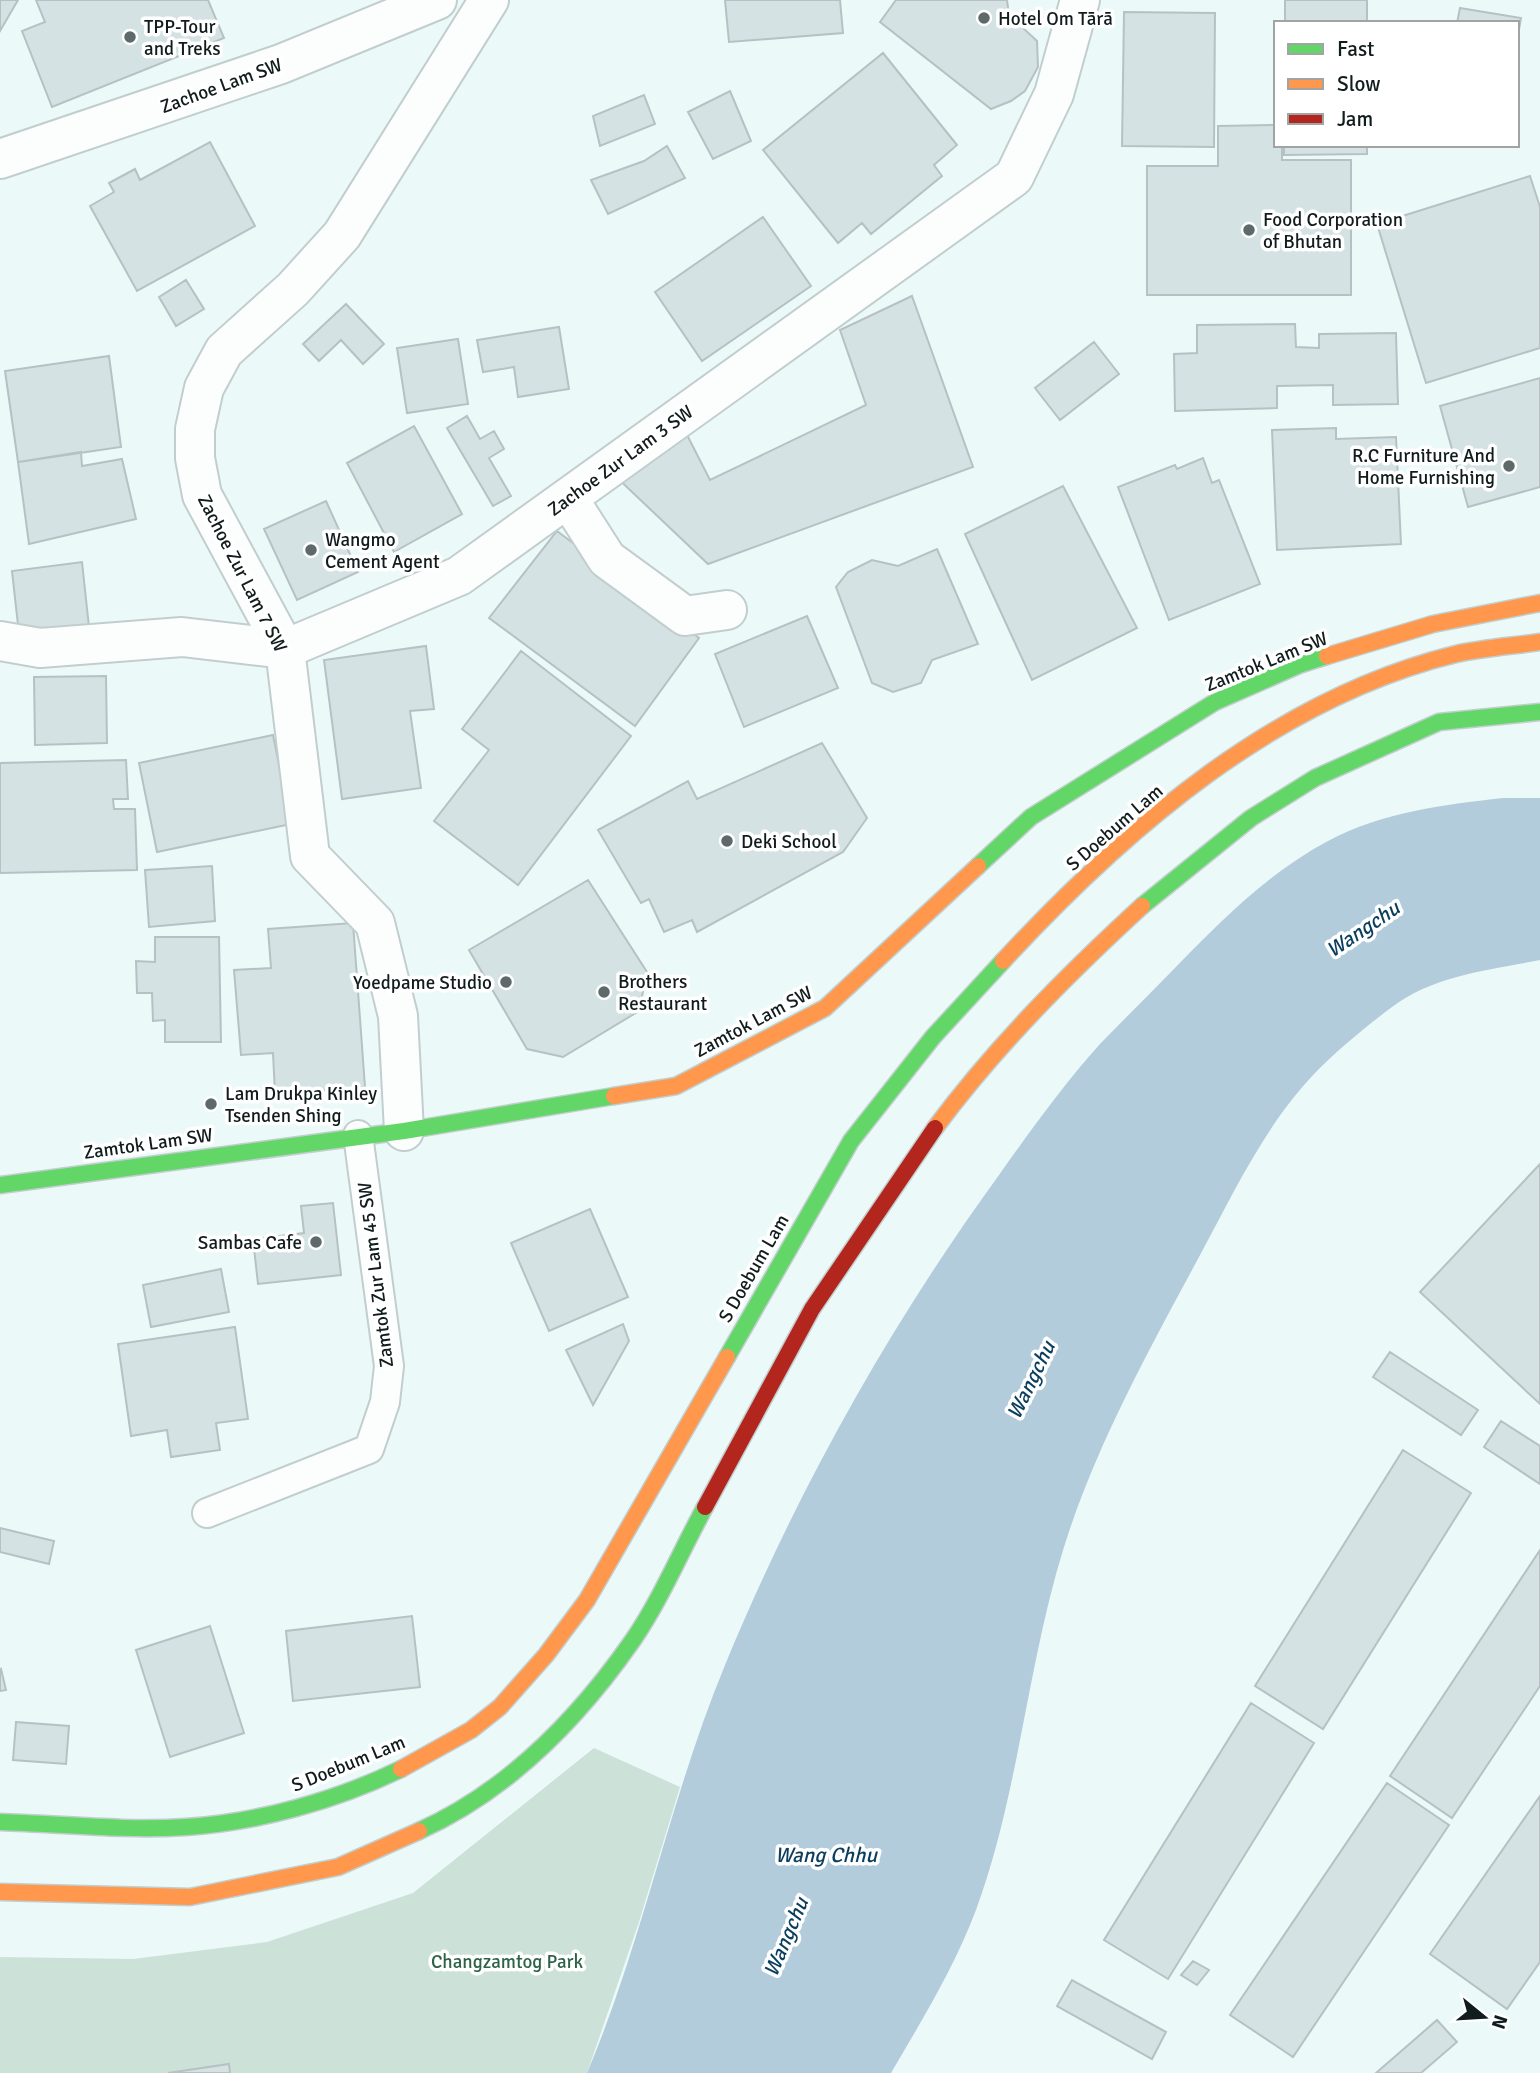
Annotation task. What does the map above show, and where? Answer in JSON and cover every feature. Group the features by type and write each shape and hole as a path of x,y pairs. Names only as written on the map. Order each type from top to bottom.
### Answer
{"main road":[{"name":"Zamtok Lam SW","path":"0,1185 358,1135 404,1131 676,1086 825,1008 1031,817 1214,702 1300,665 1419,628 1540,603"},
{"name":"S Doebum Lam","path":"0,1822 187,1827 262,1817 327,1798 407,1766 498,1708 536,1668 587,1600 851,1141 933,1037 1031,931 1121,847 1222,762 1294,716 1371,682 1456,654 1540,642"},
{"path":"0,1892 190,1897 338,1867 428,1827 496,1787 543,1746 585,1703 634,1638 812,1310 904,1169 975,1074 1067,975 1152,897 1251,818 1315,778 1439,722 1540,712"}],"street":[{"name":"Zachoe Zur Lam 7 SW","path":"404,1131 398,1016 374,923 310,856 285,649 202,495 195,458 195,429 204,388 224,351 293,289 342,235 489,0"},
{"name":"Zachoe Zur Lam 3 SW","path":"0,641 40,648 182,637 285,649 459,576 1014,177 1054,94 1080,0"},
{"name":"Zachoe Lam SW","path":"0,159 281,64 426,2"},
{"path":"568,498 607,559 685,616 727,610"}],"lane":[{"name":"Zamtok Zur Lam 45 SW","path":"207,1513 369,1450 385,1402 389,1366 358,1135"}],"green space":[{"name":"Changzamtog Park","path":"594,1748 680,1787 639,1922 587,2073 0,2073 0,1957 133,1959 267,1942 413,1893"}],"water":[{"name":"Wang Chhu","path":"1503,798 1540,798 1540,960 1444,981 1408,996 1392,1007 1352,1038 1315,1073 1265,1137 1251,1161 1143,1363 1108,1435 1077,1509 1051,1592 991,1866 976,1910 948,1973 891,2073 587,2073 624,1972 706,1715 725,1665 782,1537 847,1412 883,1351 959,1232 1023,1141 1100,1044 1225,918 1263,884 1305,854 1370,823 1413,811"}],"building":[{"path":"0,0 18,0 0,31"},
{"path":"36,0 208,0 224,38 52,107 22,31 45,22"},
{"path":"725,0 840,0 843,33 729,42"},
{"path":"896,0 1007,0 1009,15 1037,41 1038,67 1025,91 1011,101 991,109 880,22"},
{"path":"1285,0 1367,0 1367,21 1285,21"},
{"path":"1460,8 1521,18 1519,30 1519,21 1457,21"},
{"path":"1124,12 1215,13 1214,147 1122,146"},
{"path":"883,53 957,145 934,165 942,176 871,234 862,223 838,243 763,150"},
{"path":"730,91 751,141 713,159 688,112"},
{"path":"644,95 655,124 600,146 593,116"},
{"name":"Food Corporation of Bhutan","path":"1274,125 1274,147 1282,147 1282,160 1351,160 1351,295 1147,295 1147,166 1218,166 1218,126"},
{"path":"210,142 255,226 137,291 90,206 114,192 109,183 135,169 140,180"},
{"path":"667,146 685,178 608,214 591,180 644,161"},
{"path":"1284,147 1367,147 1367,154 1284,155"},
{"path":"1530,176 1540,207 1540,348 1426,383 1377,224"},
{"path":"763,217 811,286 702,361 655,292"},
{"path":"186,280 204,309 176,326 159,297"},
{"path":"912,296 973,467 708,564 612,473 684,429 710,480 866,405 840,330"},
{"path":"346,304 384,344 363,364 341,340 319,361 303,344"},
{"path":"1295,324 1296,347 1319,348 1319,334 1396,333 1398,404 1333,405 1333,385 1277,386 1277,408 1175,411 1174,354 1197,353 1197,325"},
{"path":"559,327 569,389 518,397 514,367 483,372 477,340"},
{"path":"458,339 468,404 407,413 397,348"},
{"path":"1094,342 1119,374 1060,420 1035,388"},
{"path":"109,356 121,447 18,462 5,371"},
{"path":"1540,378 1540,487 1468,507 1440,406"},
{"path":"467,416 480,439 494,431 504,449 489,458 511,496 493,506 447,428"},
{"path":"414,426 462,514 394,552 347,463"},
{"path":"1336,428 1336,439 1396,437 1401,544 1277,550 1272,430"},
{"path":"81,452 82,466 122,459 136,519 29,544 18,462"},
{"path":"1203,458 1212,483 1219,480 1260,584 1169,620 1118,487 1175,465 1177,469"},
{"path":"1063,486 1137,628 1032,680 965,534"},
{"name":"Wangmo Cement Agent","path":"326,501 358,572 297,600 264,529"},
{"path":"557,531 699,638 635,726 489,618"},
{"path":"937,549 978,644 932,660 921,683 893,692 872,683 836,587 848,572 872,560 898,566"},
{"path":"82,562 89,627 19,634 12,571"},
{"path":"807,616 838,688 744,727 715,654"},
{"path":"426,646 434,709 410,711 421,788 342,799 324,660"},
{"path":"521,651 631,736 518,885 434,821 489,750 462,729"},
{"path":"106,676 107,743 35,745 34,677"},
{"path":"273,735 291,824 157,852 139,763"},
{"name":"Deki School","path":"822,743 867,818 843,852 697,932 692,920 664,932 649,899 641,903 598,830 688,781 697,799"},
{"path":"126,760 128,799 113,799 114,809 135,809 137,870 0,873 0,763"},
{"path":"212,866 215,921 149,927 145,870"},
{"path":"588,880 647,972 639,1011 563,1057 527,1049 469,950"},
{"path":"353,923 365,1087 275,1094 273,1053 241,1055 234,970 271,968 268,929"},
{"path":"155,937 219,937 221,1042 165,1042 165,1020 153,1021 152,993 137,993 136,961 155,962"},
{"path":"1540,1164 1540,1404 1420,1292"},
{"path":"333,1203 341,1275 258,1284 253,1239 304,1233 301,1206"},
{"path":"590,1209 628,1297 549,1331 511,1243"},
{"path":"221,1269 229,1312 151,1327 143,1285"},
{"path":"623,1324 629,1341 593,1405 566,1350"},
{"path":"235,1327 248,1419 216,1423 220,1450 171,1457 167,1430 131,1436 118,1344"},
{"path":"1390,1352 1478,1410 1461,1435 1373,1377"},
{"path":"1501,1421 1540,1446 1540,1484 1484,1447"},
{"path":"1403,1450 1471,1493 1323,1729 1255,1686"},
{"path":"0,1528 54,1541 49,1564 0,1552"},
{"path":"1540,1550 1540,1686 1452,1818 1390,1776"},
{"path":"412,1616 420,1687 293,1701 286,1631"},
{"path":"210,1626 244,1733 170,1757 136,1650"},
{"path":"0,1670 6,1690 0,1691"},
{"path":"1251,1703 1314,1743 1168,1979 1104,1940"},
{"path":"16,1722 69,1726 66,1764 13,1760"},
{"path":"1387,1783 1449,1825 1293,2057 1230,2015"},
{"path":"1540,1796 1540,1962 1507,2009 1430,1954"},
{"path":"1193,1961 1209,1970 1197,1985 1181,1975"},
{"path":"1072,1980 1166,2032 1152,2059 1057,2006"},
{"path":"1437,2020 1457,2042 1421,2073 1376,2073"},
{"path":"229,2064 230,2073 168,2073"}],"traffic: fast":[{"path":"978,866 1031,817 1215,702 1299,665 1327,656"},
{"path":"1142,906 1251,818 1315,778 1439,722 1540,712"},
{"path":"727,1357 851,1141 933,1037 1003,961"},
{"path":"0,1185 404,1131 614,1096"},
{"path":"419,1831 451,1815 511,1774 565,1725 589,1698 643,1624 705,1507"},
{"path":"0,1822 140,1828 213,1824 296,1808 350,1791 401,1769"}],"traffic: slow":[{"path":"1327,656 1433,624 1540,603"},
{"path":"1003,961 1050,911 1153,817 1208,774 1266,735 1327,702 1390,674 1456,654 1540,642"},
{"path":"614,1096 676,1086 825,1008 978,866"},
{"path":"935,1128 1033,1012 1142,906"},
{"path":"401,1769 471,1730 500,1707 546,1655 587,1600 727,1357"},
{"path":"0,1892 190,1897 338,1867 419,1831"}],"traffic: jam":[{"path":"705,1507 812,1309 935,1128"}],"place":[{"name":"Hotel Om Tārā","path":"984,18"},
{"name":"TPP-Tour and Treks","path":"130,37"},
{"name":"Food Corporation of Bhutan","path":"1249,230"},
{"name":"R.C Furniture And Home Furnishing","path":"1509,466"},
{"name":"Wangmo Cement Agent","path":"311,550"},
{"name":"Deki School","path":"727,841"},
{"name":"Yoedpame Studio","path":"506,982"},
{"name":"Brothers Restaurant","path":"604,992"},
{"name":"Lam Drukpa Kinley Tsenden Shing","path":"211,1104"},
{"name":"Sambas Cafe","path":"316,1242"}],"water label":[{"name":"Wangchu","path":"1363,929"},
{"name":"Wangchu","path":"1031,1380"},
{"name":"Wangchu","path":"786,1937"}]}
